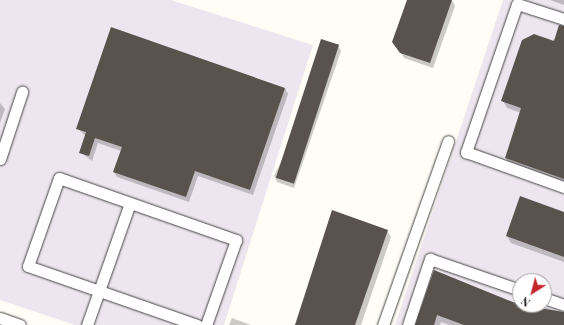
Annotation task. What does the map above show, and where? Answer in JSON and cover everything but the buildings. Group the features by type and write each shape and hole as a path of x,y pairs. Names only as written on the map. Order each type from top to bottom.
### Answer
{"street":[{"path":"564,19 517,4 466,152 564,187"},
{"path":"0,159 22,92"},
{"path":"383,325 448,141"},
{"path":"197,325 28,266 59,178 236,240 206,325"},
{"path":"88,325 130,203"},
{"path":"408,325 430,259 512,287"},
{"path":"552,301 564,305"},
{"path":"0,318 20,325"}],"shaded area":[{"path":"0,0 171,0 313,45 224,325 75,325 0,300"},
{"path":"503,0 564,0 564,325 395,325"}]}
